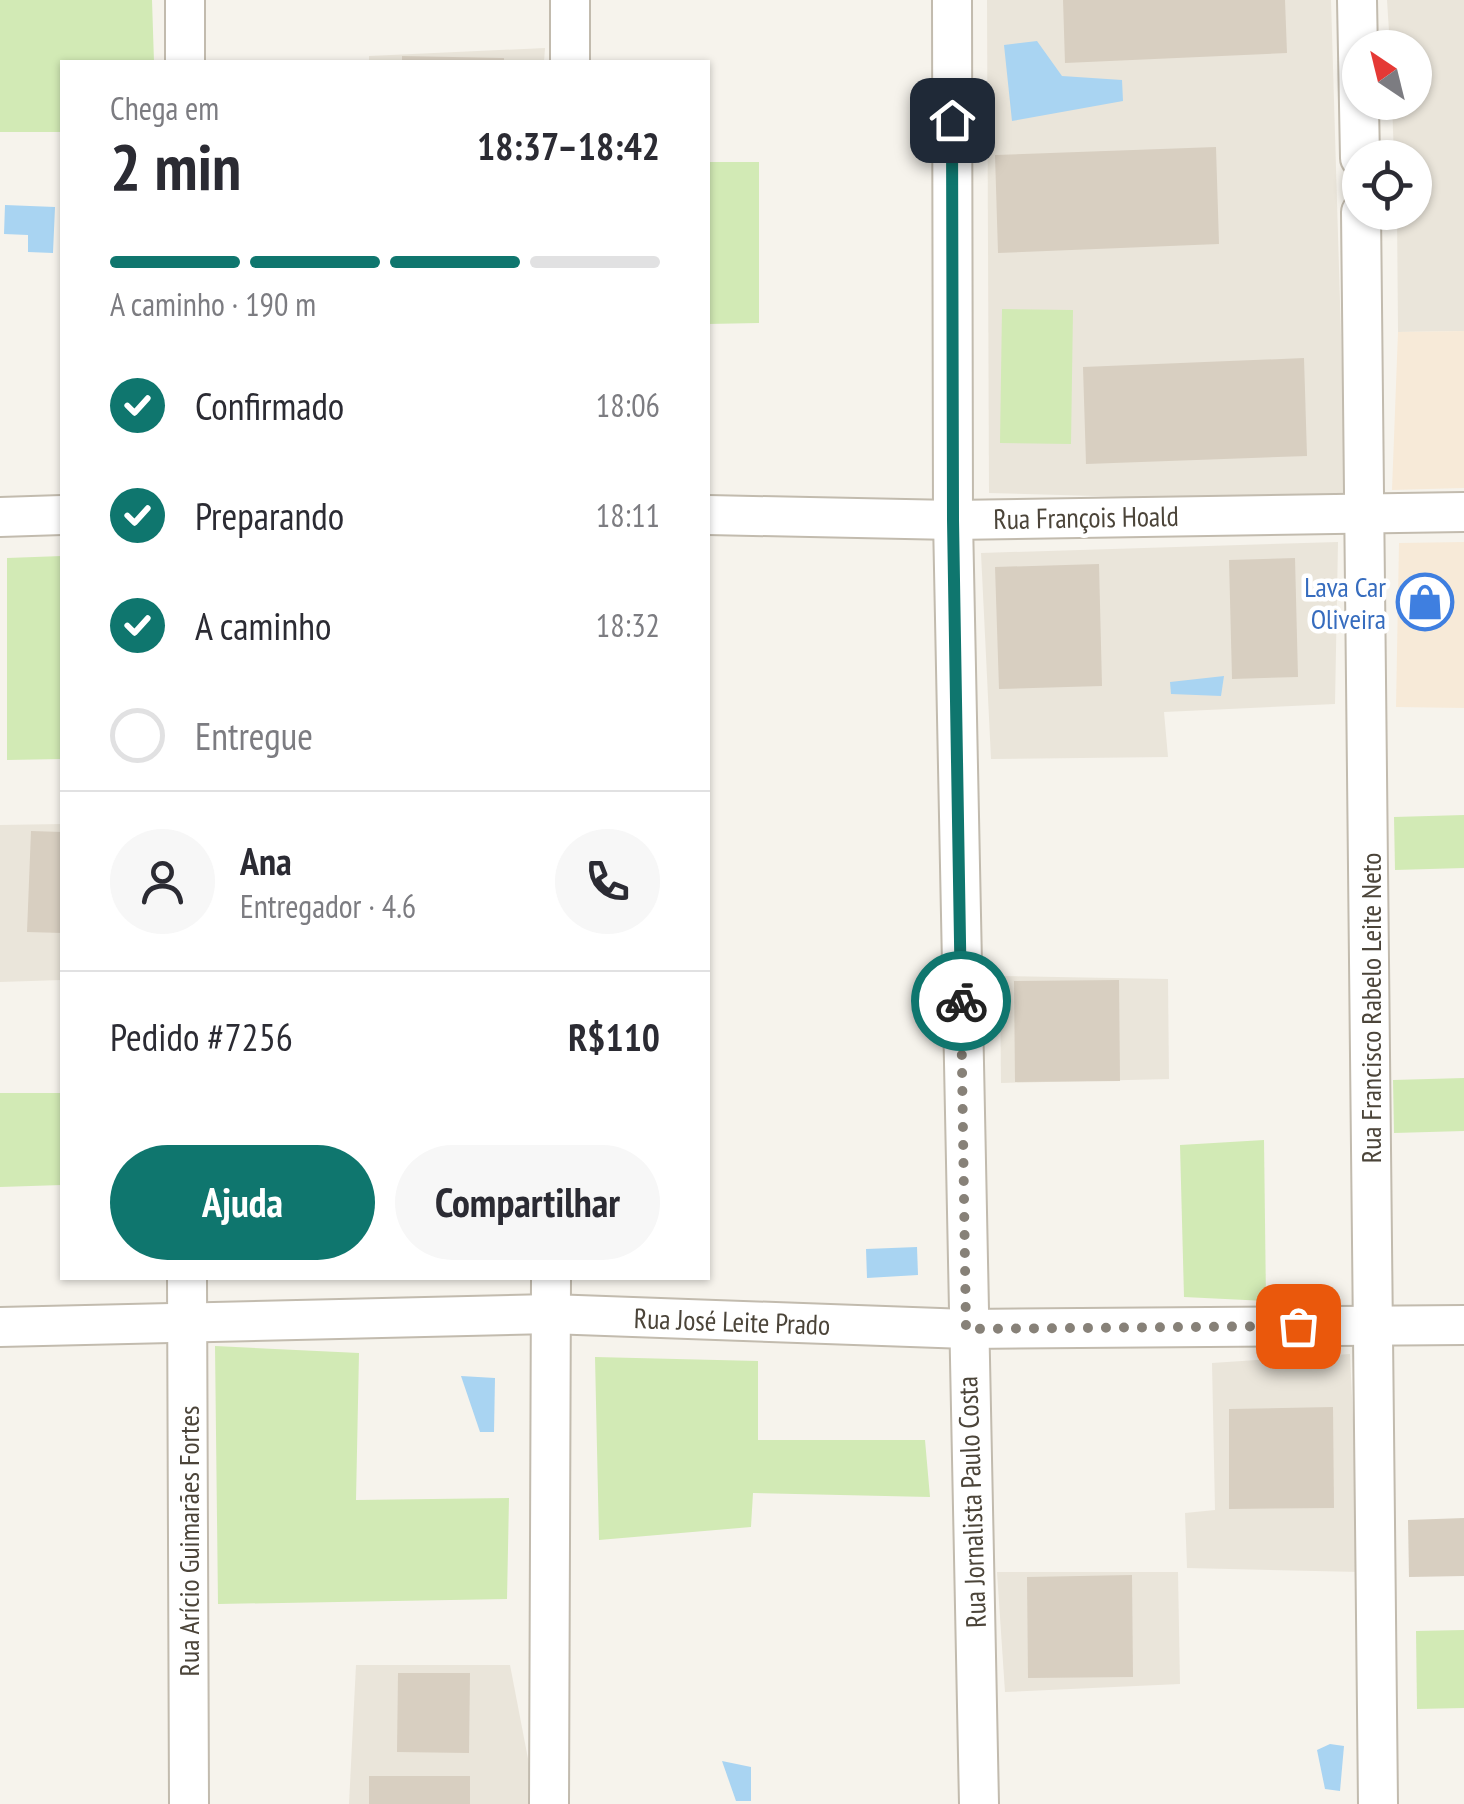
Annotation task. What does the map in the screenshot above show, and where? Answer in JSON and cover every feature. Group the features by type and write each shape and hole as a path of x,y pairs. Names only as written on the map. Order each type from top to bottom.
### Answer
{"street":[{"path":"185,0 185,60"},
{"path":"570,0 570,60"},
{"name":"Rua Jornalista Paulo Costa","path":"952,0 953,520 966,1329 979,1804"},
{"path":"1357,0 1360,140"},
{"name":"Rua Francisco Rabelo Leite Neto","path":"1361,230 1378,1804"},
{"name":"Rua François Hoald","path":"710,515 953,520 1464,512"},
{"path":"0,516 60,516"},
{"name":"Rua Arício Guimarães Fortes","path":"186,1280 189,1804"},
{"path":"549,1804 550,1296"},
{"name":"Rua José Leite Prado","path":"0,1327 187,1326 550,1296 966,1329 1464,1326"}],"shaded area":[{"path":"987,0 1331,0 1346,503 989,493"},
{"path":"1387,0 1464,0 1464,331 1398,332 1397,230 1432,230 1432,140 1393,140 1393,120 1432,120 1432,30 1389,30"},
{"path":"545,48 544,60 369,60 369,56"},
{"path":"1464,331 1464,488 1392,490 1398,332"},
{"path":"1338,542 1335,704 1164,712 1168,757 991,759 981,553"},
{"path":"1464,542 1464,708 1396,707 1399,543"},
{"path":"60,824 60,980 0,982 0,825"},
{"path":"1000,976 1168,979 1169,1079 1001,1083"},
{"path":"1350,1354 1360,1572 1187,1568 1185,1513 1215,1510 1212,1363"},
{"path":"997,1572 1178,1572 1180,1684 1005,1692"},
{"path":"356,1665 510,1665 529,1764 528,1804 349,1804"}],"green space":[{"path":"0,0 152,0 154,60 60,60 60,132 0,132"},
{"path":"710,162 759,162 759,323 710,324"},
{"path":"1002,309 1073,310 1071,444 1000,443"},
{"path":"60,556 60,759 7,760 7,558"},
{"path":"1464,815 1464,868 1395,870 1394,817"},
{"path":"1464,1078 1464,1131 1394,1133 1393,1080"},
{"path":"0,1093 60,1093 60,1185 0,1187"},
{"path":"1264,1140 1266,1301 1184,1297 1180,1145"},
{"path":"215,1346 359,1353 356,1500 509,1498 507,1599 218,1604"},
{"path":"595,1357 758,1361 758,1440 925,1440 930,1497 753,1493 751,1527 599,1540"},
{"path":"1464,1630 1464,1708 1417,1709 1416,1631"}],"water":[{"path":"1037,41 1062,76 1122,80 1123,101 1012,121 1004,45"},
{"path":"5,205 55,207 53,253 28,252 28,235 4,234"},
{"path":"1224,676 1221,696 1171,694 1170,682"},
{"path":"917,1247 918,1275 867,1278 866,1249"},
{"path":"461,1376 495,1378 494,1432 480,1432"},
{"path":"1330,1744 1344,1746 1340,1791 1325,1789 1317,1750"},
{"path":"722,1761 751,1767 751,1801 736,1801"}],"building":[{"path":"1063,0 1285,0 1287,53 1065,63"},
{"path":"402,56 504,58 504,60 402,60"},
{"path":"1216,147 1219,244 998,253 995,155"},
{"path":"1304,358 1307,456 1086,464 1083,367"},
{"path":"1295,558 1298,677 1232,679 1229,560"},
{"path":"1099,564 1102,686 999,689 995,567"},
{"path":"31,831 60,832 60,933 27,932"},
{"path":"1119,980 1120,1081 1015,1082 1014,981"},
{"path":"1333,1407 1334,1508 1229,1509 1229,1409"},
{"path":"1464,1518 1464,1576 1409,1577 1408,1520"},
{"path":"1132,1575 1133,1677 1028,1678 1027,1577"},
{"path":"398,1673 470,1673 469,1753 397,1752"},
{"path":"369,1776 470,1776 470,1804 369,1804"}],"way so far":[{"path":"961,1001 966,1329 1298,1326"}],"place":[{"name":"Lava Car Oliveira","path":"1425,602"}],"route":[{"path":"952,120 953,520 961,1001"}]}
